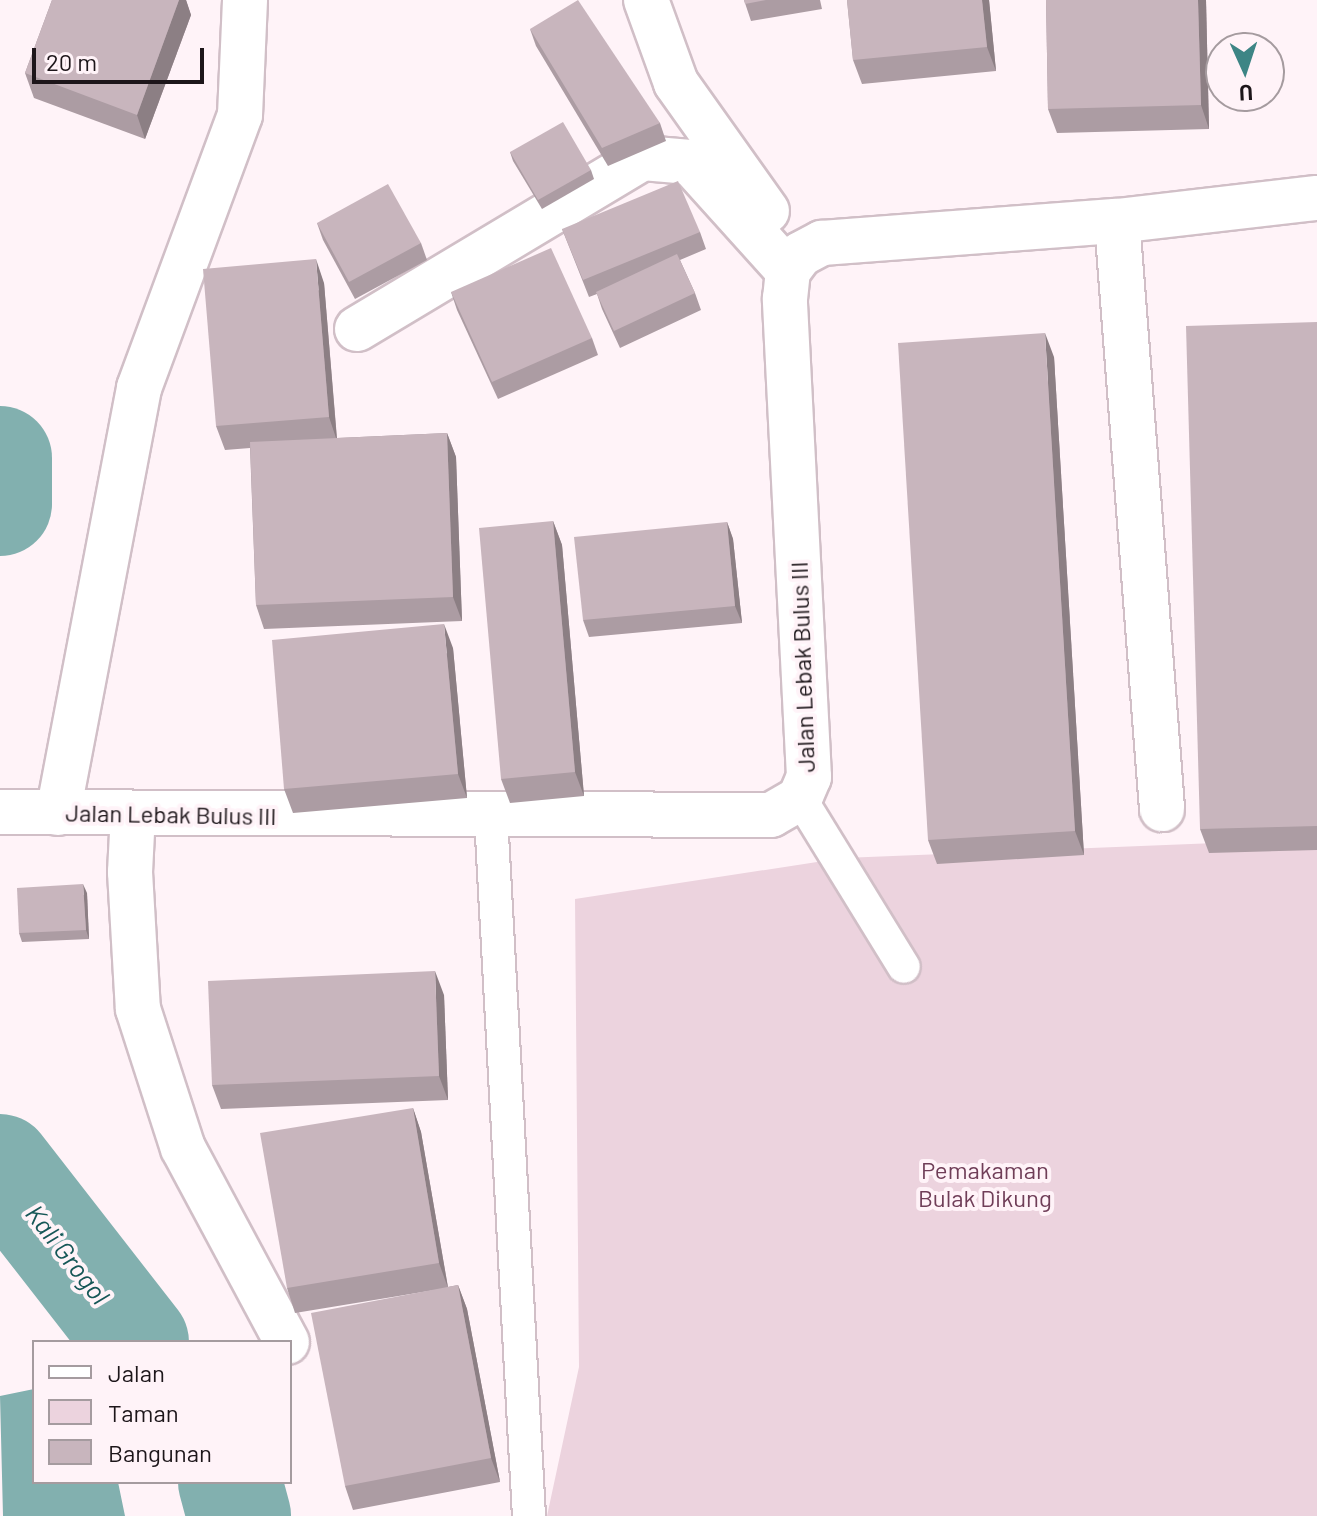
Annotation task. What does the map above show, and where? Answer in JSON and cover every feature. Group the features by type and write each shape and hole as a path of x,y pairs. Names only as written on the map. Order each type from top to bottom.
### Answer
{"street":[{"path":"58,813 139,388 240,115 245,0"},
{"path":"646,0 676,83 795,263"},
{"path":"357,329 643,158 690,162 795,263"},
{"path":"795,263 822,243 1117,221 1317,198"},
{"path":"1117,221 1162,809"},
{"name":"Jalan Lebak Bulus III","path":"6,812 751,819 800,798 809,777 785,299 795,263"},
{"path":"133,813 138,1009 183,1148 286,1340"}],"lane":[{"path":"800,798 904,967"},
{"path":"491,817 529,1516"}],"green space":[{"name":"Pemakaman Bulak Dikung","path":"1317,839 1317,1516 547,1516 579,1367 575,899 843,858"}],"water":[{"path":"32,1389 32,1484 118,1484 125,1516 3,1516 0,1396"}],"building":[{"path":"52,0 179,0 137,115 25,73"},
{"path":"578,0 660,123 602,148 530,29"},
{"path":"744,0 766,0 745,4"},
{"path":"847,0 982,0 987,47 853,60"},
{"path":"1046,0 1198,0 1201,105 1048,109"},
{"path":"563,122 591,170 538,200 510,152"},
{"path":"678,181 700,232 583,280 562,229"},
{"path":"388,184 421,243 349,282 317,223"},
{"path":"551,248 592,338 492,382 451,292"},
{"path":"677,254 695,293 614,331 596,292"},
{"path":"316,259 329,417 216,426 203,269"},
{"path":"1317,322 1317,826 1200,829 1186,326"},
{"path":"1045,333 1075,831 928,840 898,343"},
{"path":"447,433 453,597 256,605 250,442"},
{"path":"553,521 575,772 501,779 479,528"},
{"path":"727,522 735,606 583,620 574,537"},
{"path":"444,624 458,774 284,789 272,640"},
{"path":"83,884 86,930 19,933 17,888"},
{"path":"435,971 439,1076 212,1085 208,981"},
{"path":"413,1108 439,1263 287,1288 260,1133"},
{"path":"458,1285 491,1458 345,1486 311,1313"}],"waterway":[{"name":"Kali Grogol","path":"0,458 0,504"},
{"name":"Kali Grogol","path":"0,1166 135,1340"},
{"name":"Kali Grogol","path":"231,1484 239,1516"}]}
